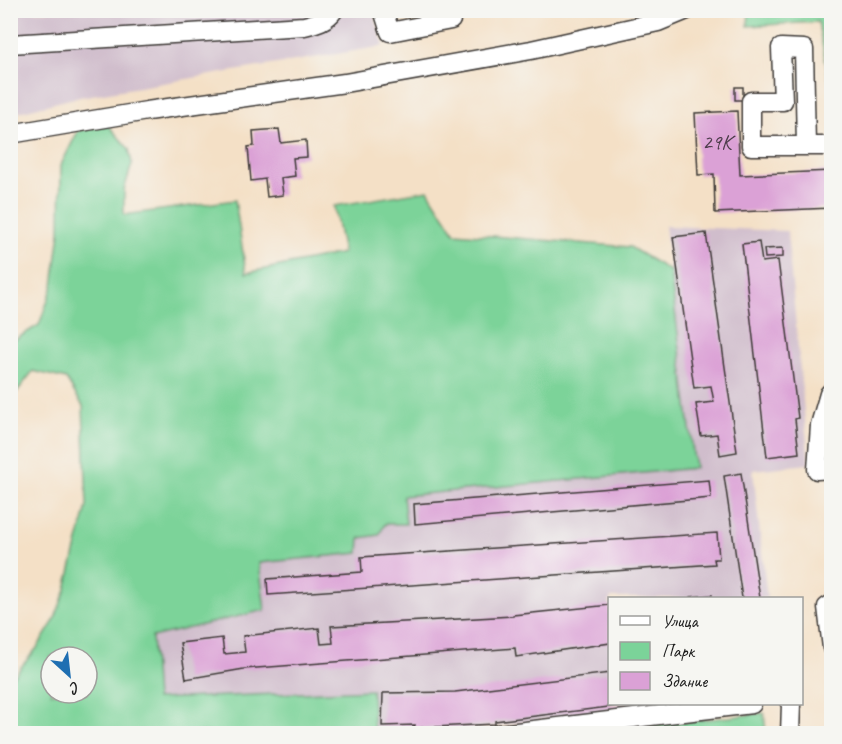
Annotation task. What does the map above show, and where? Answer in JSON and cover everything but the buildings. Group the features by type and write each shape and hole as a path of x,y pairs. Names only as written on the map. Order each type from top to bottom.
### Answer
{"lane":[{"path":"10,44 304,26 327,18 334,10"},
{"path":"383,10 390,32 451,20 450,10"},
{"path":"10,134 345,83 531,50 658,22 687,10"},
{"path":"806,146 804,49 781,48 783,100 751,101 751,146 806,146 831,146"},
{"path":"831,391 820,425 817,470 831,469"},
{"path":"831,604 827,607 831,648"},
{"path":"509,733 593,728 745,705"},
{"path":"790,734 791,705"}],"shaded area":[{"path":"11,11 373,11 384,46 74,98 11,114"},
{"path":"665,226 787,231 809,464 753,470 767,597 608,597 608,705 654,705 444,733 374,733 372,690 156,699 152,637 265,610 259,563 358,553 360,538 385,524 403,496 695,468"}],"green space":[{"path":"749,11 831,11 831,90 818,22 748,26"},
{"path":"108,125 129,149 132,164 124,190 124,215 235,200 246,273 343,253 334,206 428,190 455,233 630,247 670,271 695,468 403,496 406,524 385,524 379,535 360,538 359,553 259,563 265,610 152,637 156,699 372,690 374,733 11,733 11,679 37,648 54,621 66,589 87,506 83,406 66,379 33,371 12,398 11,407 11,342 39,325 53,286 60,232 61,165 78,131"},
{"path":"764,713 766,733 585,733"}]}
